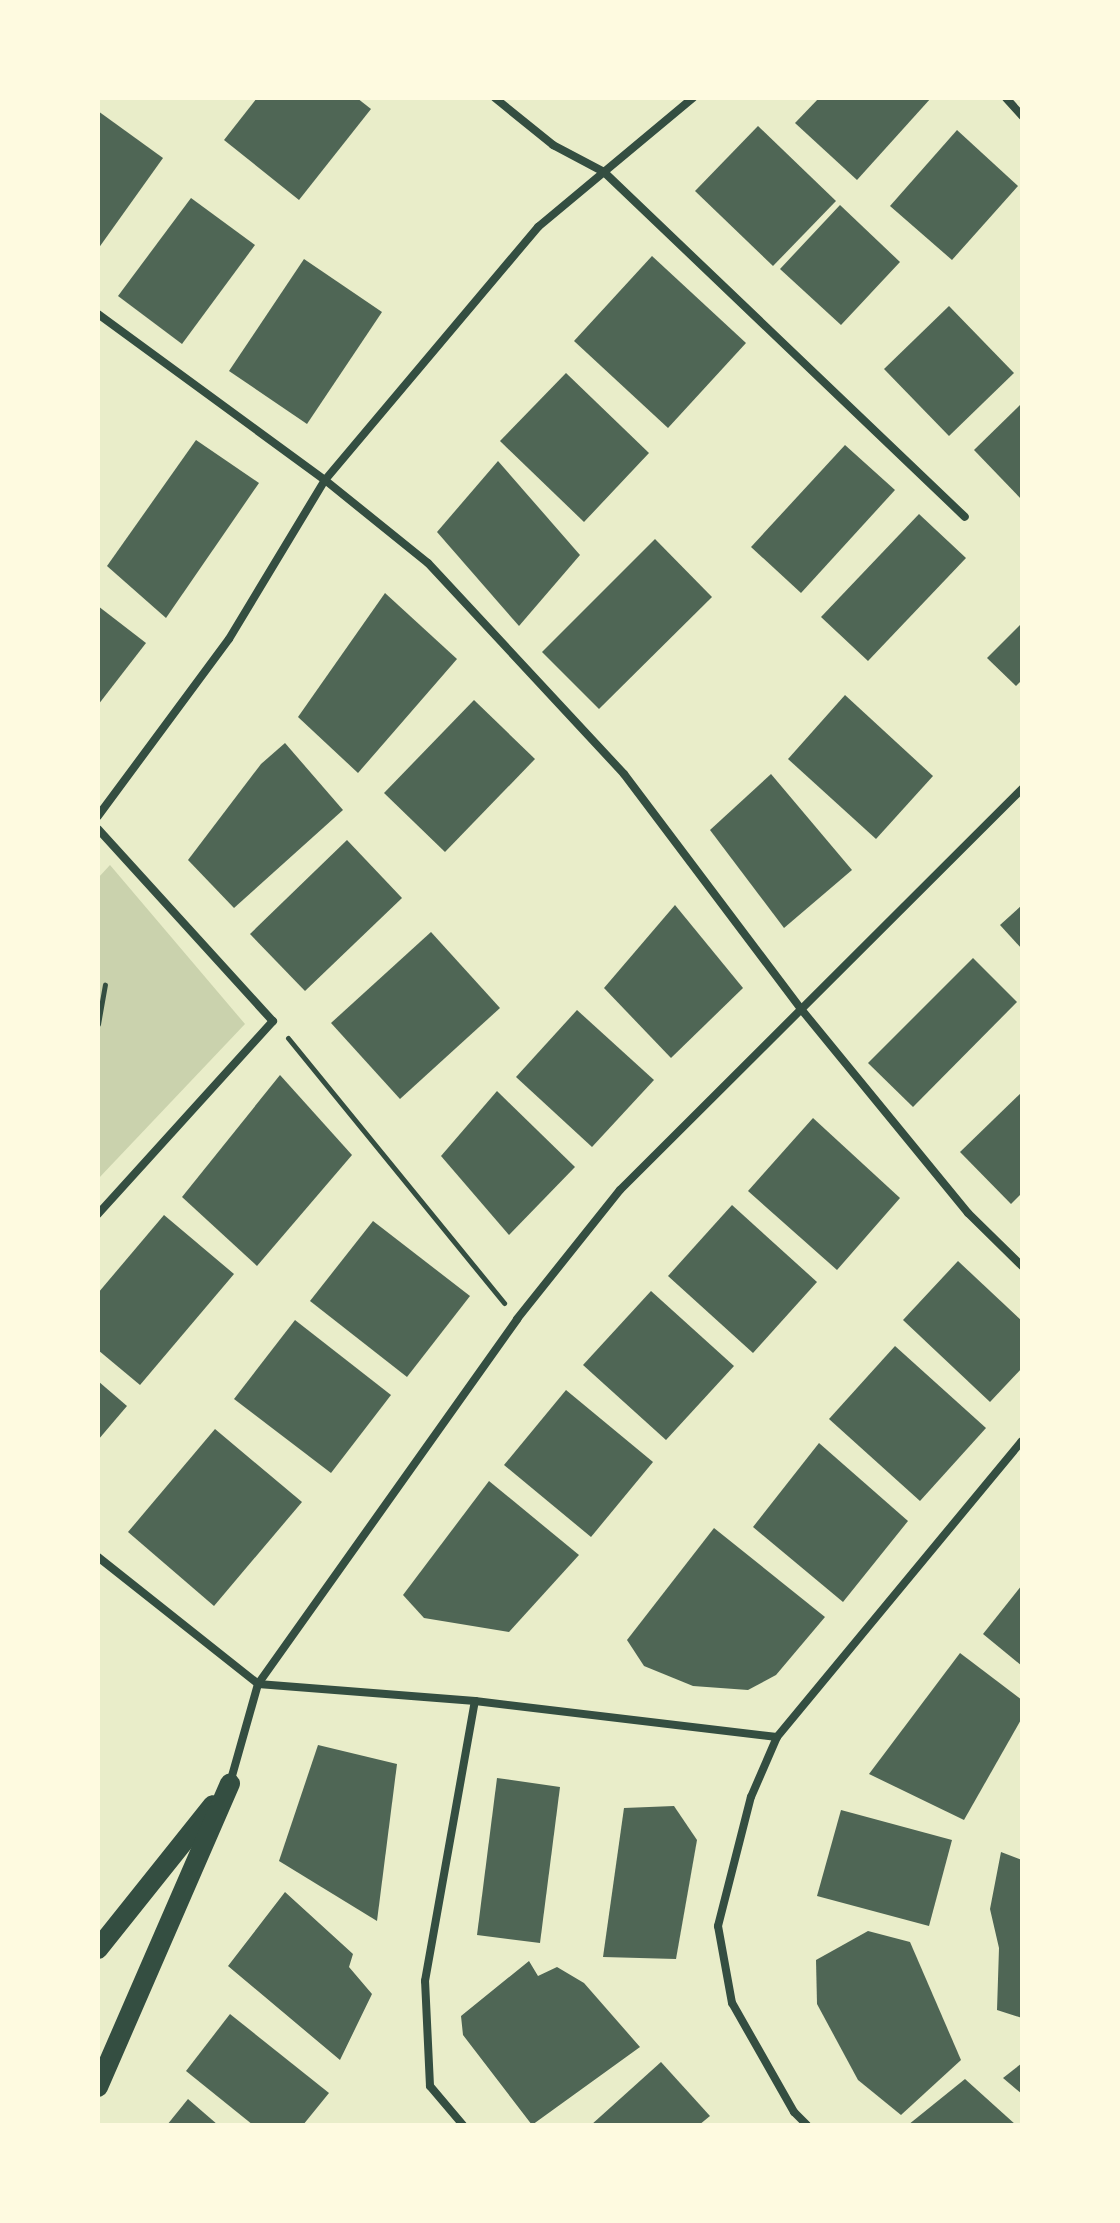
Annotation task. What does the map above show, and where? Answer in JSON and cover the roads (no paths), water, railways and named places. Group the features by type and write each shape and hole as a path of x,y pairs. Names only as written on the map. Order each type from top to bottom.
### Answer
{"main road":[{"path":"98,1949 230,1783"},
{"path":"98,2087 230,1783"}],"street":[{"path":"495,98 553,145 604,172 965,517"},
{"path":"98,816 229,639 325,480 538,227 693,98"},
{"path":"1006,98 1022,116"},
{"path":"98,314 325,480 428,563 624,774 801,1009 968,1213 1022,1266"},
{"path":"230,1783 258,1684 517,1319 620,1190 1022,789"},
{"path":"98,829 273,1021 98,1214"},
{"path":"807,2125 794,2112 732,2003 718,1926 751,1797 777,1737 1022,1441"},
{"path":"98,1557 258,1684 475,1701 777,1737"},
{"path":"463,2125 430,2086 425,1981 475,1701"}]}
